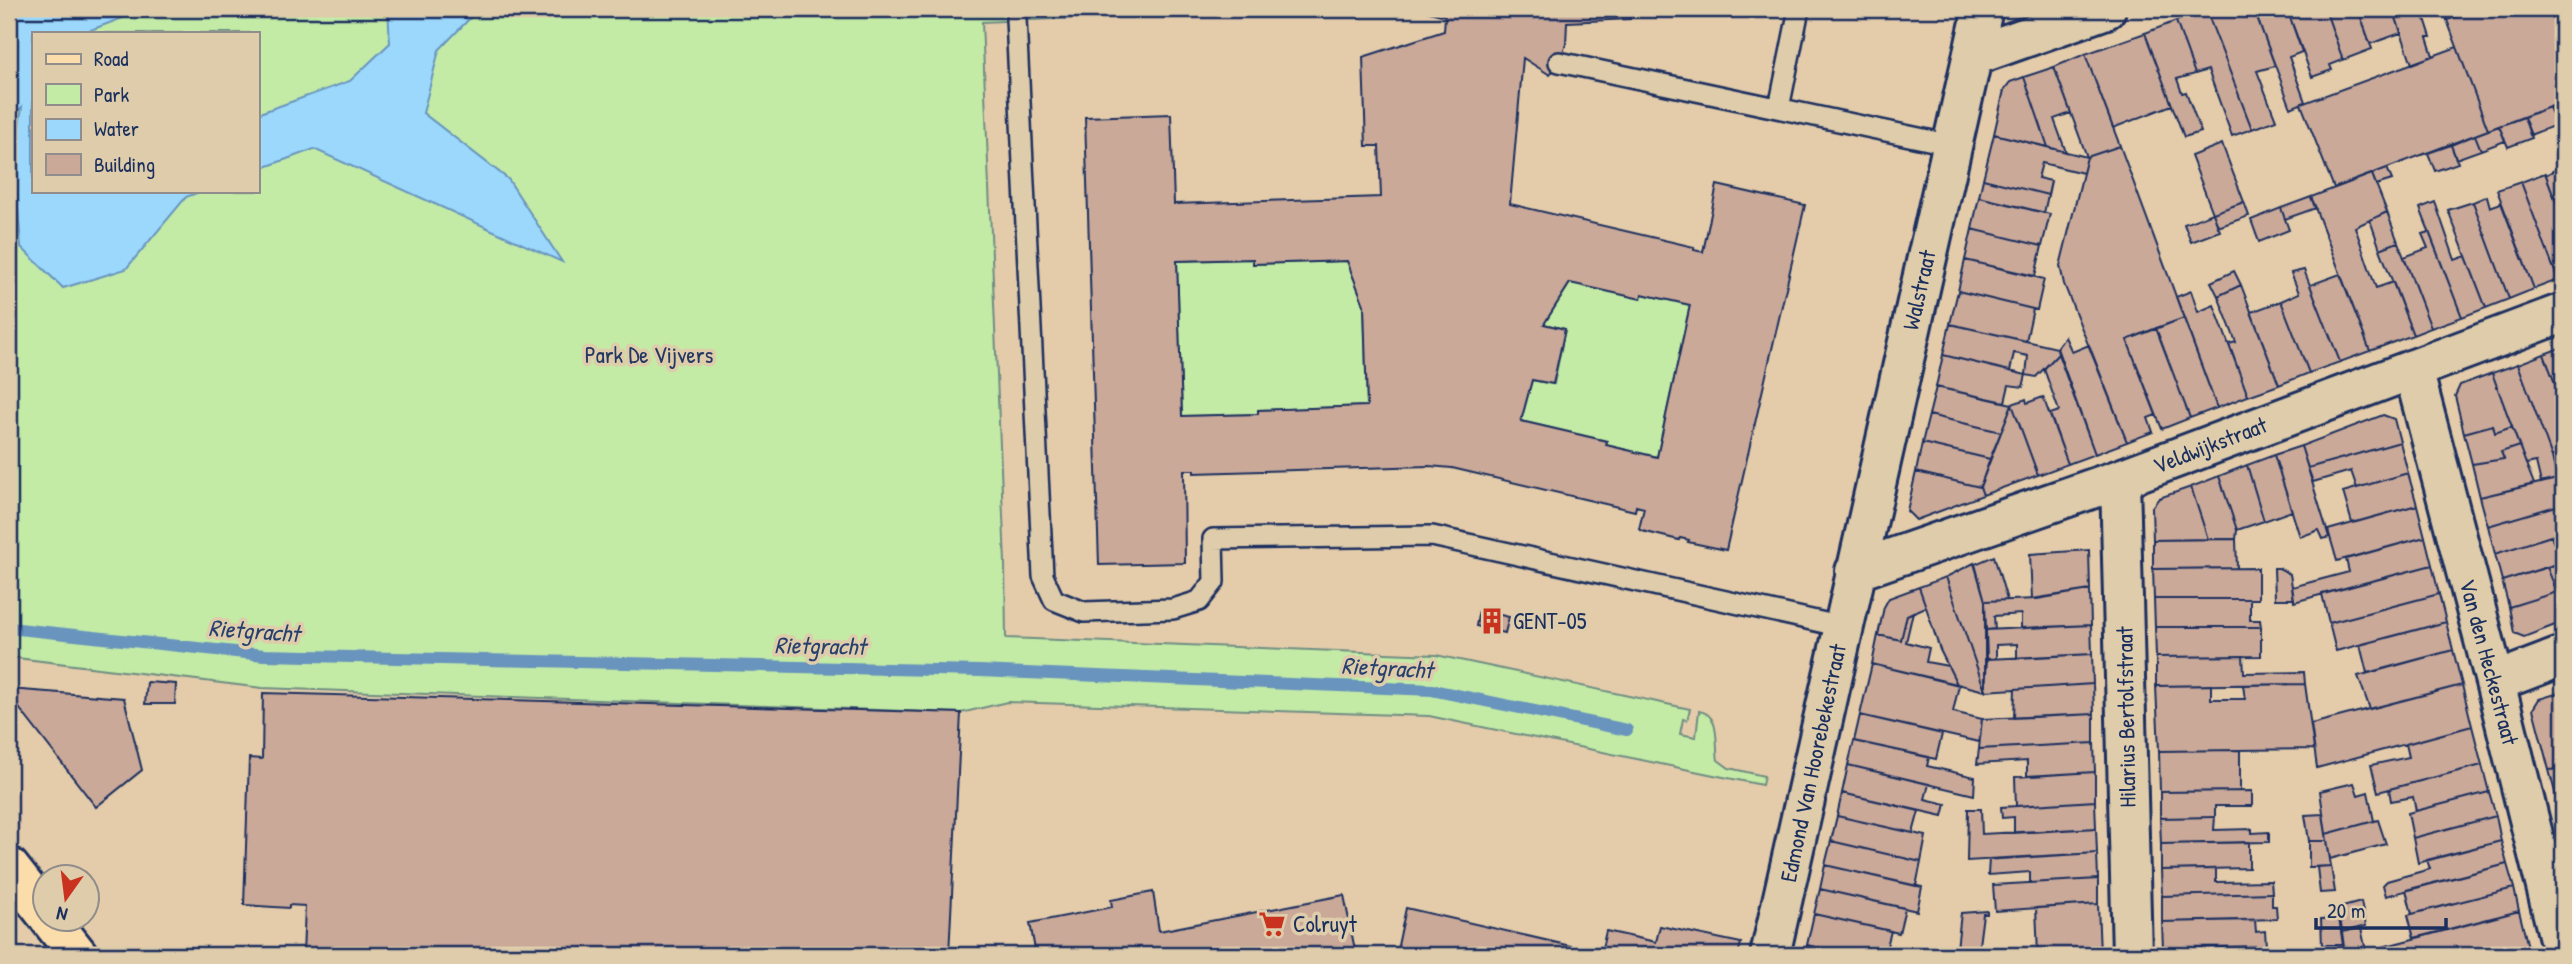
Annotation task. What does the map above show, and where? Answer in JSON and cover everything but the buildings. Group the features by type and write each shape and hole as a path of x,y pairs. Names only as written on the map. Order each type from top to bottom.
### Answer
{"main road":[{"path":"9,867 32,896"},
{"path":"59,932 78,955"}],"street":[{"name":"Walstraat","path":"1855,571 1983,9"},
{"path":"1973,56 2106,9"},
{"name":"Veldwijkstraat","path":"1855,571 2120,479 2563,313"},
{"name":"Van den Heckestraat","path":"2413,369 2561,944"},
{"name":"Hilarius Bertolfstraat","path":"2120,479 2132,955"},
{"name":"Edmond Van Hoorebekestraat","path":"1770,955 1855,571"},
{"path":"2495,681 2563,656"}],"lane":[{"path":"1779,108 1799,9"},
{"path":"1016,19 1042,576 1054,600 1084,612 1173,609 1199,601 1214,582 1213,538 1432,536 1843,627"},
{"path":"1559,62 1952,145"}],"green space":[{"name":"Park De Vijvers","path":"9,9 1286,9 982,22 1006,638 1436,655 1690,709 1687,720 1683,719 1680,734 1696,737 1699,711 1706,713 1716,731 1718,760 1729,768 1764,776 1762,785 1429,716 1007,702 961,713 262,688 9,657"},
{"path":"1253,259 1253,264 1347,261 1364,305 1367,406 1259,410 1258,414 1182,416 1177,261"},
{"path":"1570,283 1642,294 1690,305 1657,457 1606,445 1607,441 1521,421 1532,380 1554,384 1565,329 1544,324"}],"water":[{"path":"9,9 146,9 86,32 32,32 32,192 199,192 186,197 126,269 63,288 21,247 14,156 22,107 9,119"},
{"path":"388,9 505,9 472,16 439,50 423,113 508,179 562,262 314,149 259,169 259,113 350,81 390,43"}],"waterway":[{"name":"Rietgracht","path":"9,628 264,655 980,671 1432,690 1627,730"}],"tram line":[{"path":"9,951 12,955"}],"place":[{"name":"GENT-05","path":"1492,621"},
{"name":"Colruyt","path":"1272,924"}]}
